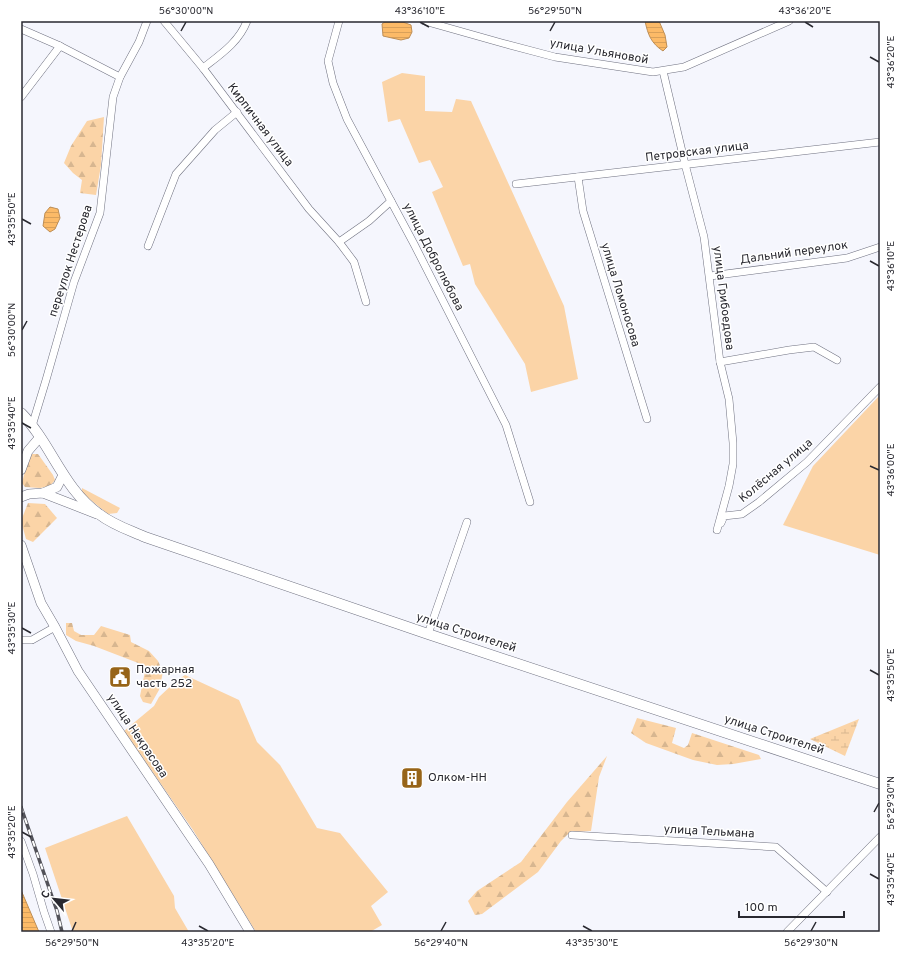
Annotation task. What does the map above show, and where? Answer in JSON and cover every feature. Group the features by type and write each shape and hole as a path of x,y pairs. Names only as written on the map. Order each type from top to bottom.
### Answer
{"main road":[{"name":"улица Строителей","path":"21,413 40,437 78,495 98,514 116,525 145,537 428,634 880,784"}],"street":[{"name":"переулок Нестерова","path":"32,426 74,282 100,213 113,97 120,76 139,42 147,21"},
{"name":"Кирпичная улица","path":"164,21 237,112 309,209 354,262 366,302"},
{"path":"203,68 238,38 247,21"},
{"name":"улица Добролюбова","path":"339,21 328,61 333,83 347,119 414,244 506,425 530,502"},
{"name":"улица Ульяновой","path":"424,21 555,57 653,72 684,68 789,21"},
{"path":"21,29 60,46 120,76"},
{"path":"21,98 60,46"},
{"name":"улица Грибоедова","path":"664,71 685,164 704,238 720,362 729,399 733,443 733,464 729,486 717,530"},
{"path":"148,246 176,174 215,130 237,112"},
{"name":"Петровская улица","path":"516,184 880,142"},
{"name":"улица Ломоносова","path":"578,177 583,211 647,419"},
{"path":"338,242 369,221 391,201"},
{"name":"Дальний переулок","path":"710,276 847,258 880,247"},
{"path":"720,362 814,347 836,360"},
{"name":"Колёсная улица","path":"717,530 724,516 742,514 759,502 807,462 880,386"},
{"path":"21,470 28,451 40,437"},
{"path":"43,494 57,487 63,474"},
{"path":"21,497 29,494 43,494 98,514"},
{"path":"428,634 467,522"},
{"name":"улица Некрасова","path":"21,545 41,603 78,671 209,864 250,932"},
{"path":"21,640 32,640 55,627"},
{"name":"улица Тельмана","path":"572,835 776,847 827,892"},
{"path":"787,932 880,837"},
{"path":"21,841 51,932"}],"green space":[{"path":"402,73 425,76 425,111 452,112 456,99 471,101 564,306 578,379 531,392 525,364 475,284 470,264 463,266 432,192 443,187 430,160 419,163 400,119 388,122 382,82"},
{"path":"104,117 101,165 96,195 80,193 82,180 64,163 71,146 87,121"},
{"path":"880,395 880,555 783,525 813,466"},
{"path":"32,454 38,454 53,475 55,480 50,486 40,488 25,487 22,483 26,467"},
{"path":"82,488 120,508 117,513 108,514 82,493"},
{"path":"28,503 45,504 57,518 33,542 26,539 21,521"},
{"path":"66,623 72,623 74,631 81,635 94,635 101,626 130,635 131,642 149,651 158,661 163,672 159,690 151,704 143,702 140,696 146,666 94,646 76,641 66,635"},
{"path":"185,675 239,700 257,742 280,765 317,828 340,833 388,892 371,906 382,925 370,932 256,932 193,830 124,731 154,706 159,697"},
{"path":"637,718 676,728 672,743 684,748 688,745 692,733 759,755 761,759 717,765 693,760 646,743 631,733"},
{"path":"859,719 845,756 810,739"},
{"path":"607,756 599,777 591,831 570,832 561,841 538,872 482,914 475,915 468,901 477,891 521,862 567,802"},
{"path":"127,816 174,896 175,908 189,932 73,932 45,848"}],"shaded area":[{"path":"386,21 400,21 411,25 412,32 409,38 401,40 383,36 382,24"},
{"path":"645,21 659,21 665,35 667,47 663,51 651,38"},
{"path":"50,207 58,209 60,218 55,229 50,232 43,226 45,213"},
{"path":"21,890 39,932 21,932"}],"railway":[{"path":"21,807 57,911 62,932"}],"place":[{"name":"Пожарная часть 252","path":"120,677"},
{"name":"Олком-НН","path":"412,778"}]}
